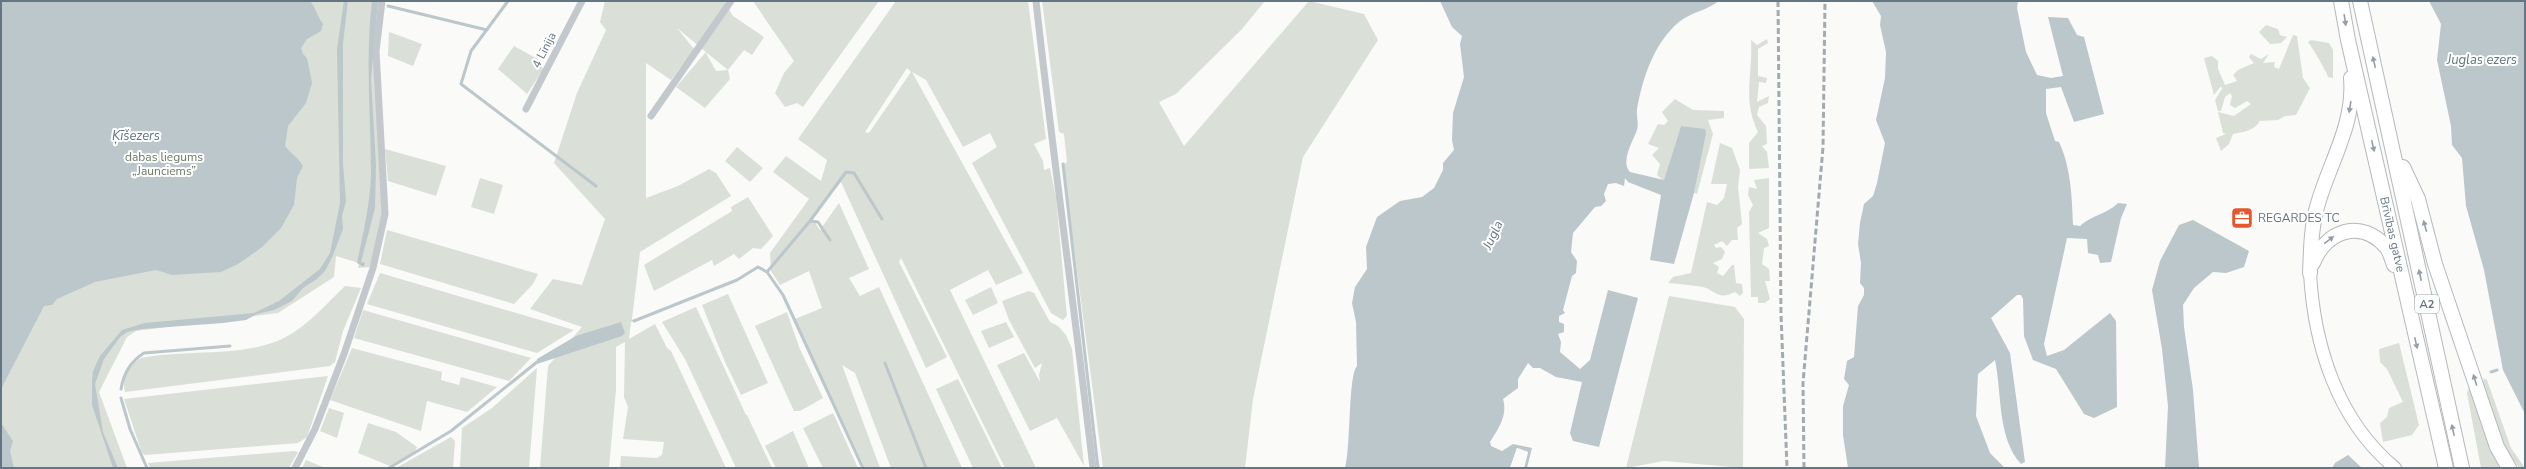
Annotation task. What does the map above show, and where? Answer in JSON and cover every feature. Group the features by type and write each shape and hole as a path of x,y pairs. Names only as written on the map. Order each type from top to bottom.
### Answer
{"highway":[{"name":"Brīvības gatve","path":"2341,1 2348,40 2400,261 2407,305 2446,468"},
{"name":"Brīvības gatve","path":"2360,1 2392,141 2462,468"},
{"path":"2310,273 2312,225 2325,180 2342,142 2349,114 2351,85 2348,40"},
{"path":"2392,141 2418,199 2435,264 2497,447 2509,468"},
{"path":"2310,273 2318,250 2327,240 2339,233 2353,231 2366,234 2388,249 2407,305"}],"main road":[{"path":"2310,273 2312,312 2324,357 2339,396 2358,426 2395,468"}],"street":[{"path":"295,468 315,429 344,354 373,268 385,214 376,51 382,1"},
{"name":"4 Līnija","path":"526,109 582,1"},
{"path":"651,116 731,1"},
{"path":"1036,1 1052,147 1077,330 1093,468"}],"green space":[{"name":"Ķīšezers","path":"1,1 379,1 375,74 385,202 370,267 358,268 359,263 336,256 334,277 278,313 136,331 127,337 99,392 127,468 1,468"},
{"path":"605,1 724,1 733,16 764,37 752,55 744,50 728,70 730,79 705,108 676,87 706,52 677,28 694,49 671,80 646,63 646,198 678,186 709,169 716,173 731,196 640,252 632,319 634,321 631,322 629,339 655,324 667,348 671,351 726,468 620,468 621,456 657,458 662,455 664,442 623,439 628,407 624,397 625,342 616,347 616,389 609,468 540,468 548,366 582,327 530,309 553,279 582,285 605,219 554,163 577,93 606,30 600,22","holes":["706,53 728,70 716,71"]},
{"path":"753,1 879,1 803,107 797,103 785,107 775,93 784,73 794,61"},
{"path":"896,1 1028,1 1046,139 1034,144 1043,161 1044,170 1050,168 1056,198 1067,316 1063,320 1051,313 972,163 997,147 990,133 963,147 926,80 912,72 1023,273 996,285 988,270 950,290 1036,468 1005,468 901,258 899,262 947,357 926,368 841,182 812,218 820,230 839,203 869,269 849,278 860,296 879,287 962,468 891,468 855,373 842,365 880,468 865,468 795,319 822,308 809,271 780,285 771,271 770,253 809,199 773,172 786,156 821,181 827,160 798,139","holes":["907,68 911,72 869,133 865,132"]},
{"path":"1042,1 1265,1 1242,29 1176,94 1159,102 1184,146 1309,1 1364,14 1378,40 1303,157 1253,399 1245,468 1103,468 1063,164 1067,162 1064,134 1059,132"},
{"path":"2266,25 2278,29 2280,35 2287,37 2281,43 2270,44 2259,32"},
{"path":"389,32 422,44 413,66 388,56"},
{"path":"2293,35 2297,36 2303,78 2310,88 2296,115 2285,116 2278,120 2260,121 2251,129 2233,134 2229,144 2221,151 2216,138 2226,134 2223,133 2218,112 2234,116 2251,104 2247,101 2235,108 2230,105 2232,96 2230,93 2225,97 2221,111 2218,111 2215,100 2222,89 2221,86 2214,95 2204,58 2212,56 2218,61 2218,69 2225,85 2237,81 2233,75 2238,70 2254,63 2249,57 2251,54 2261,59 2269,54 2263,63 2275,62 2274,67 2279,69"},
{"path":"1767,39 1768,43 1758,49 1758,76 1767,78 1766,83 1759,82 1757,102 1769,96 1768,103 1759,107 1757,115 1766,126 1767,144 1762,146 1767,152 1769,168 1749,169 1749,143 1758,132 1750,109 1749,98 1751,40 1757,45"},
{"path":"2311,40 2329,43 2333,50 2333,78 2328,77 2308,42"},
{"path":"514,46 541,61 543,70 527,94 498,69"},
{"path":"1675,99 1693,110 1724,111 1724,118 1708,120 1713,134 1697,194 1694,193 1705,130 1681,126 1664,181 1657,175 1660,164 1652,155 1659,148 1648,144 1658,124 1664,125 1668,121 1662,112"},
{"path":"1720,143 1732,148 1740,170 1738,187 1742,224 1737,228 1738,240 1732,240 1727,246 1722,241 1714,245 1716,248 1721,247 1725,252 1722,259 1713,263 1719,267 1717,273 1723,276 1732,265 1734,265 1736,283 1742,284 1743,293 1740,296 1735,292 1721,295 1703,287 1668,283 1673,277 1691,273 1707,202 1717,205 1724,198 1727,184 1711,184"},
{"path":"737,147 763,168 750,182 725,161"},
{"path":"385,149 446,166 436,196 388,181"},
{"path":"480,178 503,185 494,214 471,207"},
{"path":"1769,178 1769,228 1758,233 1767,239 1769,246 1764,248 1762,264 1769,269 1770,281 1765,281 1770,299 1765,303 1758,303 1758,297 1751,297 1749,212 1753,205 1748,195 1749,187 1757,189 1754,180"},
{"path":"748,197 773,236 761,249 753,248 739,259 734,254 714,266 712,260 654,291 644,265 732,211 731,207"},
{"path":"387,230 538,274 533,284 514,304 380,264"},
{"path":"380,273 574,330 537,353 367,304"},
{"path":"345,286 361,288 343,331 335,362 330,366 125,392 124,382 127,372 133,364 141,358 158,355 233,351 268,344 284,338 301,327"},
{"path":"991,287 998,303 973,315 965,300"},
{"path":"1029,291 1034,293 1050,322 1058,326 1066,335 1072,349 1084,466 1057,418 1030,431 997,365 1024,353 1040,382 1039,375 1042,363 1035,368 1009,320 1002,301"},
{"path":"728,294 768,383 741,395 725,362 702,305"},
{"path":"1669,296 1735,307 1744,319 1743,468 1664,461 1626,468"},
{"path":"696,307 772,468 736,468 685,359 662,322"},
{"path":"363,310 531,358 509,381 354,338"},
{"path":"787,312 799,347 823,398 800,411 794,411 755,326"},
{"path":"1006,322 1014,337 989,348 981,331"},
{"path":"2399,343 2419,425 2412,435 2383,442 2380,423 2387,417 2389,408 2403,402 2387,369 2380,362 2379,349"},
{"path":"352,348 442,372 441,380 459,385 461,377 497,387 467,412 427,401 421,431 330,400"},
{"path":"537,368 529,468 460,468 462,428 492,408"},
{"path":"328,376 307,437 298,443 145,455 142,453 124,399"},
{"path":"2483,378 2487,380 2511,448 2525,468 2519,468 2503,445 2481,382 2484,381"},
{"path":"958,379 1002,468 973,468 936,389"},
{"path":"2472,387 2503,468 2481,468 2467,393 2469,388"},
{"path":"329,408 344,413 337,438 320,431"},
{"path":"833,413 858,468 823,468 803,428"},
{"path":"368,423 396,432 417,447 415,452 390,466 358,453"},
{"path":"793,431 809,468 776,468 765,446"},
{"path":"451,437 455,441 453,468 396,468"},
{"path":"294,451 298,452 289,468 150,468 148,463"},
{"path":"306,460 325,468 302,468"}],"water":[{"name":"Ķīšezers","path":"1,1 310,1 323,24 321,31 307,39 301,48 303,54 307,58 312,83 306,103 288,126 285,146 303,166 297,178 294,205 281,228 261,248 238,264 221,272 172,275 156,270 95,282 57,299 52,305 44,306 1,389"},
{"path":"344,1 348,1 343,43 343,164 346,201 342,216 343,229 333,255 325,271 317,279 303,288 292,301 274,310 257,314 246,320 141,329 127,332 120,337 104,359 95,384 103,432 118,468 113,468 92,405 92,381 93,371 100,356 122,330 145,323 254,313 279,301 320,269 330,253 340,203 337,49"},
{"path":"372,1 378,1 371,79 376,165 375,208 361,262 365,263 364,267 357,263 368,208 371,175 369,44"},
{"name":"Jugla","path":"1440,1 1719,1 1679,22 1670,30 1656,50 1646,73 1637,109 1638,128 1630,145 1626,163 1630,172 1664,180 1681,126 1705,129 1706,133 1694,193 1674,264 1650,260 1661,195 1628,182 1625,178 1624,186 1616,183 1608,184 1604,194 1606,201 1601,206 1595,207 1573,233 1571,252 1577,261 1576,273 1572,276 1563,310 1565,313 1559,316 1559,322 1564,324 1564,332 1558,334 1561,342 1560,352 1580,369 1590,360 1608,290 1638,298 1599,447 1573,441 1570,433 1582,382 1556,377 1540,368 1533,368 1528,363 1518,379 1518,388 1503,399 1503,417 1490,442 1491,446 1502,451 1513,444 1532,448 1527,468 1524,468 1528,452 1517,448 1510,468 1345,468 1347,459 1352,383 1357,366 1356,322 1352,303 1355,287 1367,269 1366,247 1377,217 1400,201 1422,197 1434,188 1443,170 1443,163 1454,150 1452,140 1453,113 1464,77 1460,44 1462,36 1452,27"},
{"path":"1872,1 2018,1 2017,8 2026,52 2037,75 2051,78 2063,76 2048,17 2068,18 2077,35 2084,37 2104,114 2074,122 2061,87 2046,89 2046,113 2055,141 2059,142 2063,152 2068,172 2073,225 2080,226 2089,219 2114,207 2118,203 2127,204 2121,218 2111,262 2100,263 2098,255 2088,253 2087,239 2067,238 2044,344 2047,356 2064,350 2110,313 2116,321 2117,407 2094,418 2084,414 2056,369 2033,360 2024,336 2023,299 2021,295 2017,295 1991,318 2010,353 2025,462 2021,464 2013,453 2004,428 1995,360 1978,374 1976,416 1990,453 2005,468 1848,468 1843,435 1843,406 1849,385 1844,379 1847,361 1854,357 1858,306 1864,295 1864,288 1860,283 1861,263 1858,244 1860,223 1864,204 1873,196 1885,143 1876,120 1885,78 1886,52 1880,25 1881,16"},
{"name":"Juglas ezers","path":"2429,1 2525,1 2525,414 2503,370 2484,270 2466,206 2462,158 2452,145 2451,126 2437,60 2441,24"},
{"path":"2193,220 2249,251 2244,267 2226,273 2213,272 2194,288 2183,305 2184,327 2193,390 2199,468 2165,468 2168,406 2162,349 2152,290 2160,261 2179,225"},
{"path":"621,322 625,333 622,336 537,364 537,359 576,336"},
{"path":"1,423 13,441 10,451 14,468 1,468"},
{"path":"2348,455 2362,468 2332,468 2335,463"}],"pier":[{"path":"1517,448 1528,452 1524,468 1522,468 1526,453 1518,451 1512,468 1510,468"}],"waterway":[{"path":"508,1 471,51 461,84 596,186"},
{"path":"388,6 487,30"},
{"path":"1063,164 1098,468"},
{"path":"810,221 846,172 854,173 882,219"},
{"path":"767,272 810,221 818,222 830,240"},
{"path":"634,321 737,280 758,267 767,272 783,295 863,468"},
{"path":"121,389 128,368 139,356 144,353 230,346"},
{"path":"389,468 451,431 537,362"},
{"path":"885,363 926,468"},
{"path":"2491,372 2497,370"},
{"path":"121,398 130,429 147,468"}],"railway":[{"path":"1778,1 1781,314 1787,468"},
{"path":"1804,468 1803,383 1823,147 1825,1"}],"place":[{"name":"REGARDES TC","path":"2242,218"}],"park label":[{"name":"dabas liegums „Jaunciems”","path":"164,164"}]}
